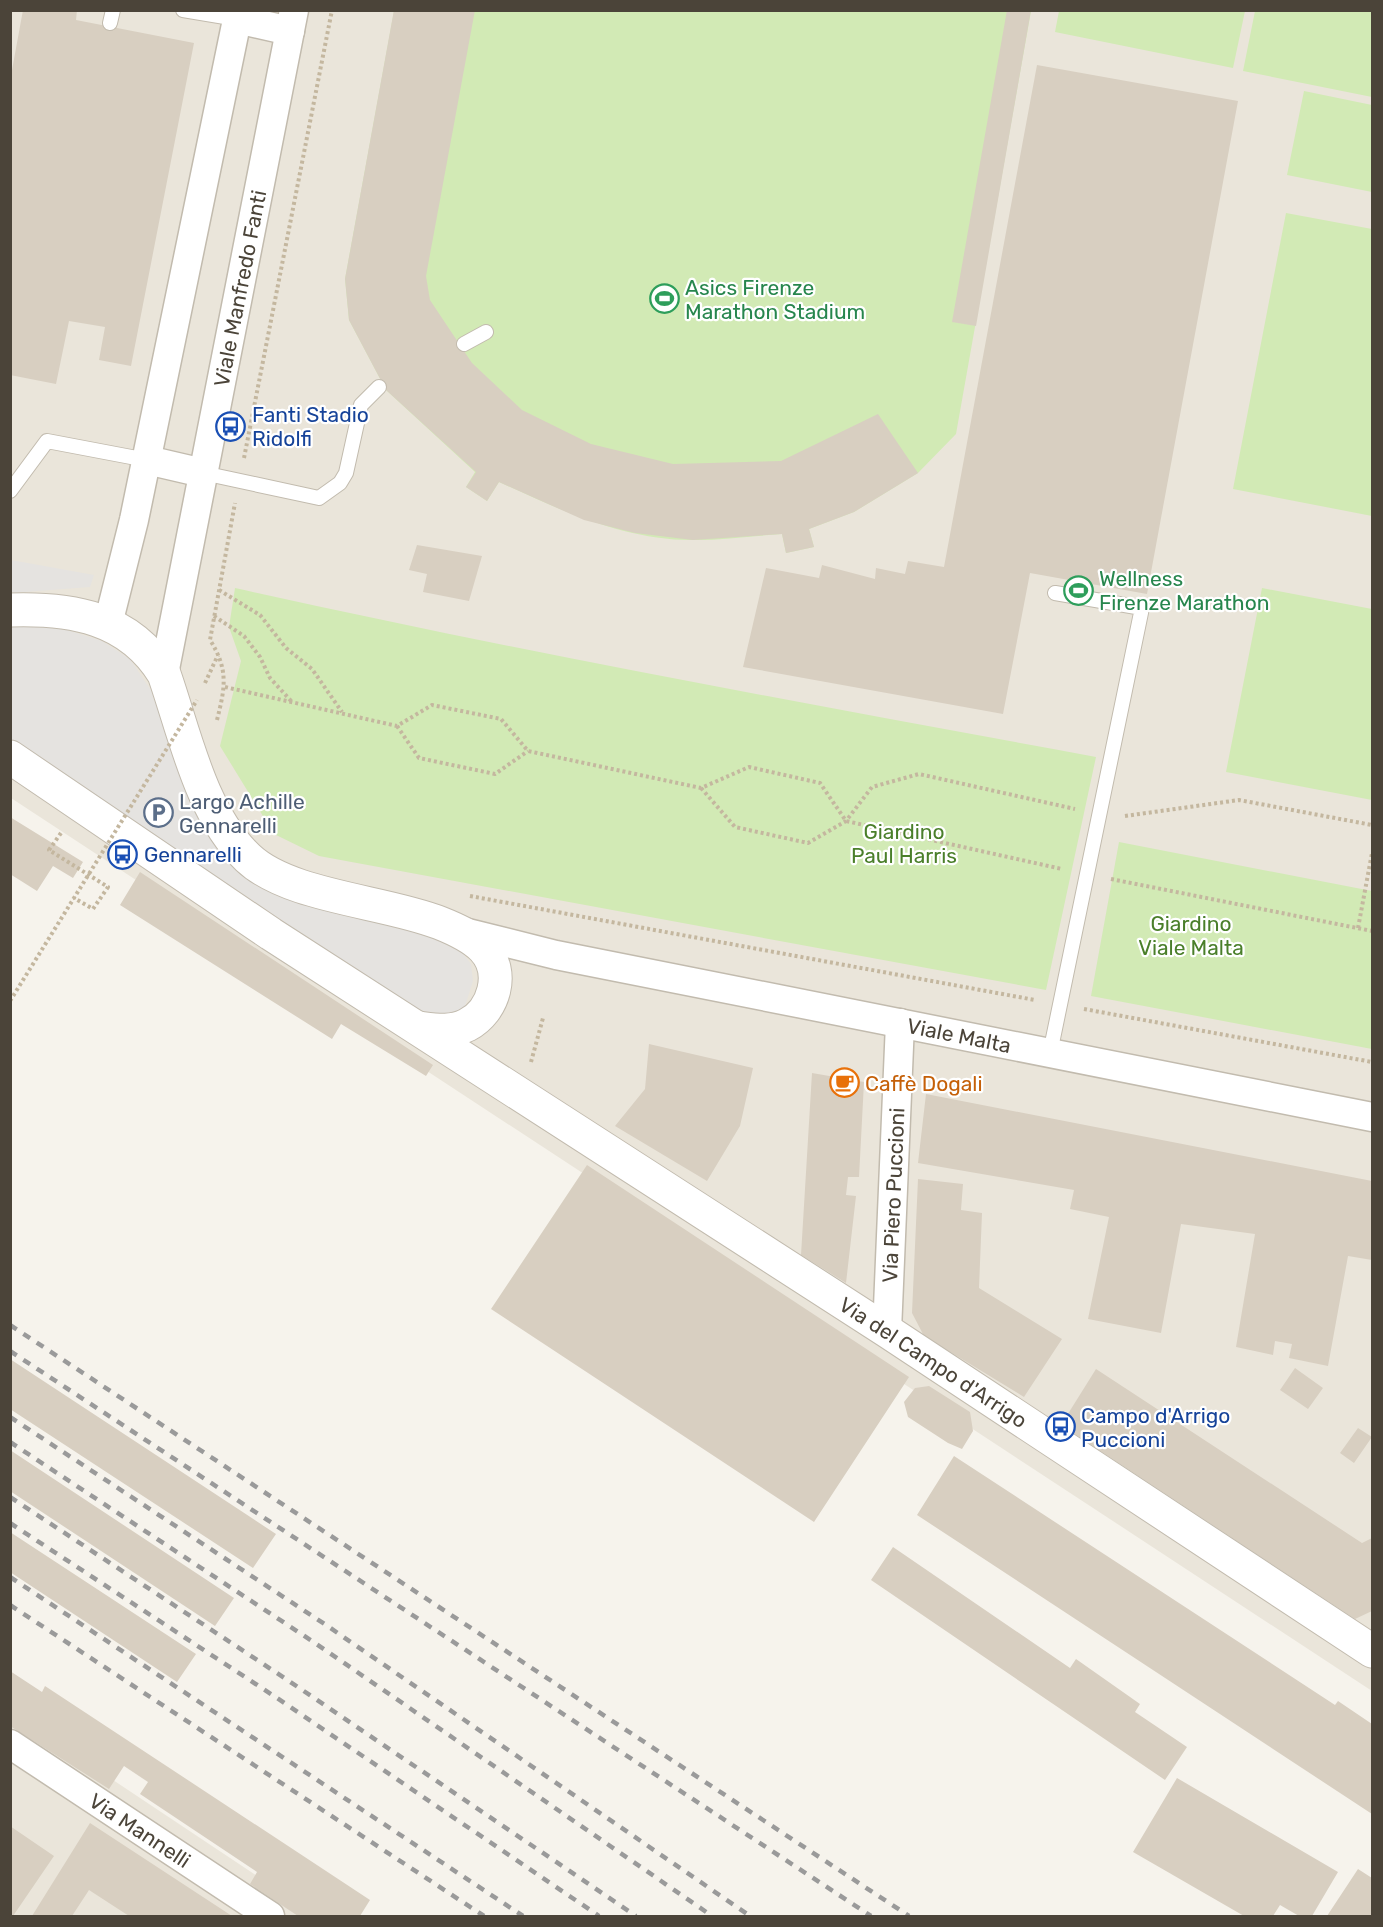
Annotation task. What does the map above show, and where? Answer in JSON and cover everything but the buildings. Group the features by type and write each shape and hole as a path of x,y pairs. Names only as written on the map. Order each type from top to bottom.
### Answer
{"street":[{"path":"108,624 147,460 238,15 292,21"},
{"name":"Viale Manfredo Fanti","path":"164,674 292,21"},
{"path":"147,460 203,473"},
{"path":"10,610 60,610 108,624 142,646 164,674 204,789 234,844 249,859 277,877 303,887 390,907 458,930 478,944 489,957 494,969 491,999 479,1042 485,1061 494,1076"},
{"path":"10,757 252,921 418,1028 440,1031 457,1029 474,1021 491,999"},
{"name":"Viale Malta","path":"458,930 546,953 1372,1117"},
{"name":"Viale Malta","path":"491,999 501,977 518,961 530,954 546,953"},
{"name":"Via Piero Puccioni","path":"886,1331 900,1023"},
{"name":"Via del Campo d'Arrigo","path":"418,1028 886,1331 1372,1651"},
{"name":"Via Mannelli","path":"10,1744 270,1917"}],"lane":[{"path":"183,10 238,15"},
{"path":"464,344 486,332"},
{"path":"203,473 319,498 340,483 346,473 361,405 379,387"},
{"path":"10,491 47,441 147,460"},
{"path":"1050,1053 1142,608 1055,593"}],"path":[{"path":"214,728 225,687 218,653 210,640 332,10"},
{"path":"219,590 260,615 286,648 312,669 342,713"},
{"path":"214,616 244,636 260,657 270,678 294,703"},
{"path":"10,1001 197,700 218,653"},
{"path":"225,687 397,726 419,758 495,774 528,752"},
{"path":"397,726 432,705 501,719 528,752 701,788 749,767 820,783 846,821 1086,874 1372,931"},
{"path":"701,788 735,827 808,843 846,821 872,787 919,774 1080,810"},
{"path":"1114,817 1239,800 1372,825"},
{"path":"49,850 108,887 93,909 74,898"},
{"path":"1358,928 1372,854"},
{"path":"459,894 1372,1062"},
{"path":"525,1070 530,1065 543,1018"}],"shaded area":[{"path":"10,11 1372,11 1372,1691 11,798"},
{"path":"11,560 94,575 90,587 11,593"},
{"name":"Largo Achille Gennarelli","path":"10,624 61,628 102,641 130,659 152,692 206,824 457,946 471,964 473,981 465,1006 458,1015 438,1022 279,930 11,740"},
{"path":"11,1712 317,1916 11,1916"}],"green space":[{"path":"1059,10 1245,11 1233,68 1055,32"},
{"name":"Asics Firenze Marathon Stadium","path":"394,11 1031,11 956,434 918,473 854,512 809,529 814,547 786,553 782,534 728,539 669,539 594,522 499,482 487,501 466,487 475,472 386,390 349,320 345,279"},
{"path":"1255,11 1372,11 1372,97 1243,71"},
{"path":"1304,91 1372,105 1372,192 1287,175"},
{"path":"1286,213 1372,229 1372,516 1233,489"},
{"name":"Giardino Paul Harris","path":"235,588 557,656 1096,757 1046,990 319,856 274,834 220,746 241,661 229,627"},
{"path":"1262,588 1372,609 1372,800 1226,772"},
{"name":"Giardino Viale Malta","path":"1119,842 1372,891 1372,1049 1091,996"}],"railway":[{"path":"10,1325 909,1916"},
{"path":"10,1351 871,1916"},
{"path":"10,1417 326,1625 750,1916"},
{"path":"10,1442 315,1643 712,1916"},
{"path":"10,1497 286,1679 636,1916"},
{"path":"10,1523 274,1696 599,1916"},
{"path":"10,1577 523,1916"},
{"path":"10,1605 484,1916"}],"place":[{"name":"Asics Firenze Marathon Stadium","path":"664,299"},
{"name":"Fanti Stadio Ridolfi","path":"231,426"},
{"name":"Wellness Firenze Marathon","path":"1078,590"},
{"name":"Largo Achille Gennarelli","path":"158,813"},
{"name":"Gennarelli","path":"123,854"},
{"name":"Caffè Dogali","path":"844,1083"},
{"name":"Campo d'Arrigo Puccioni","path":"1060,1427"}]}
